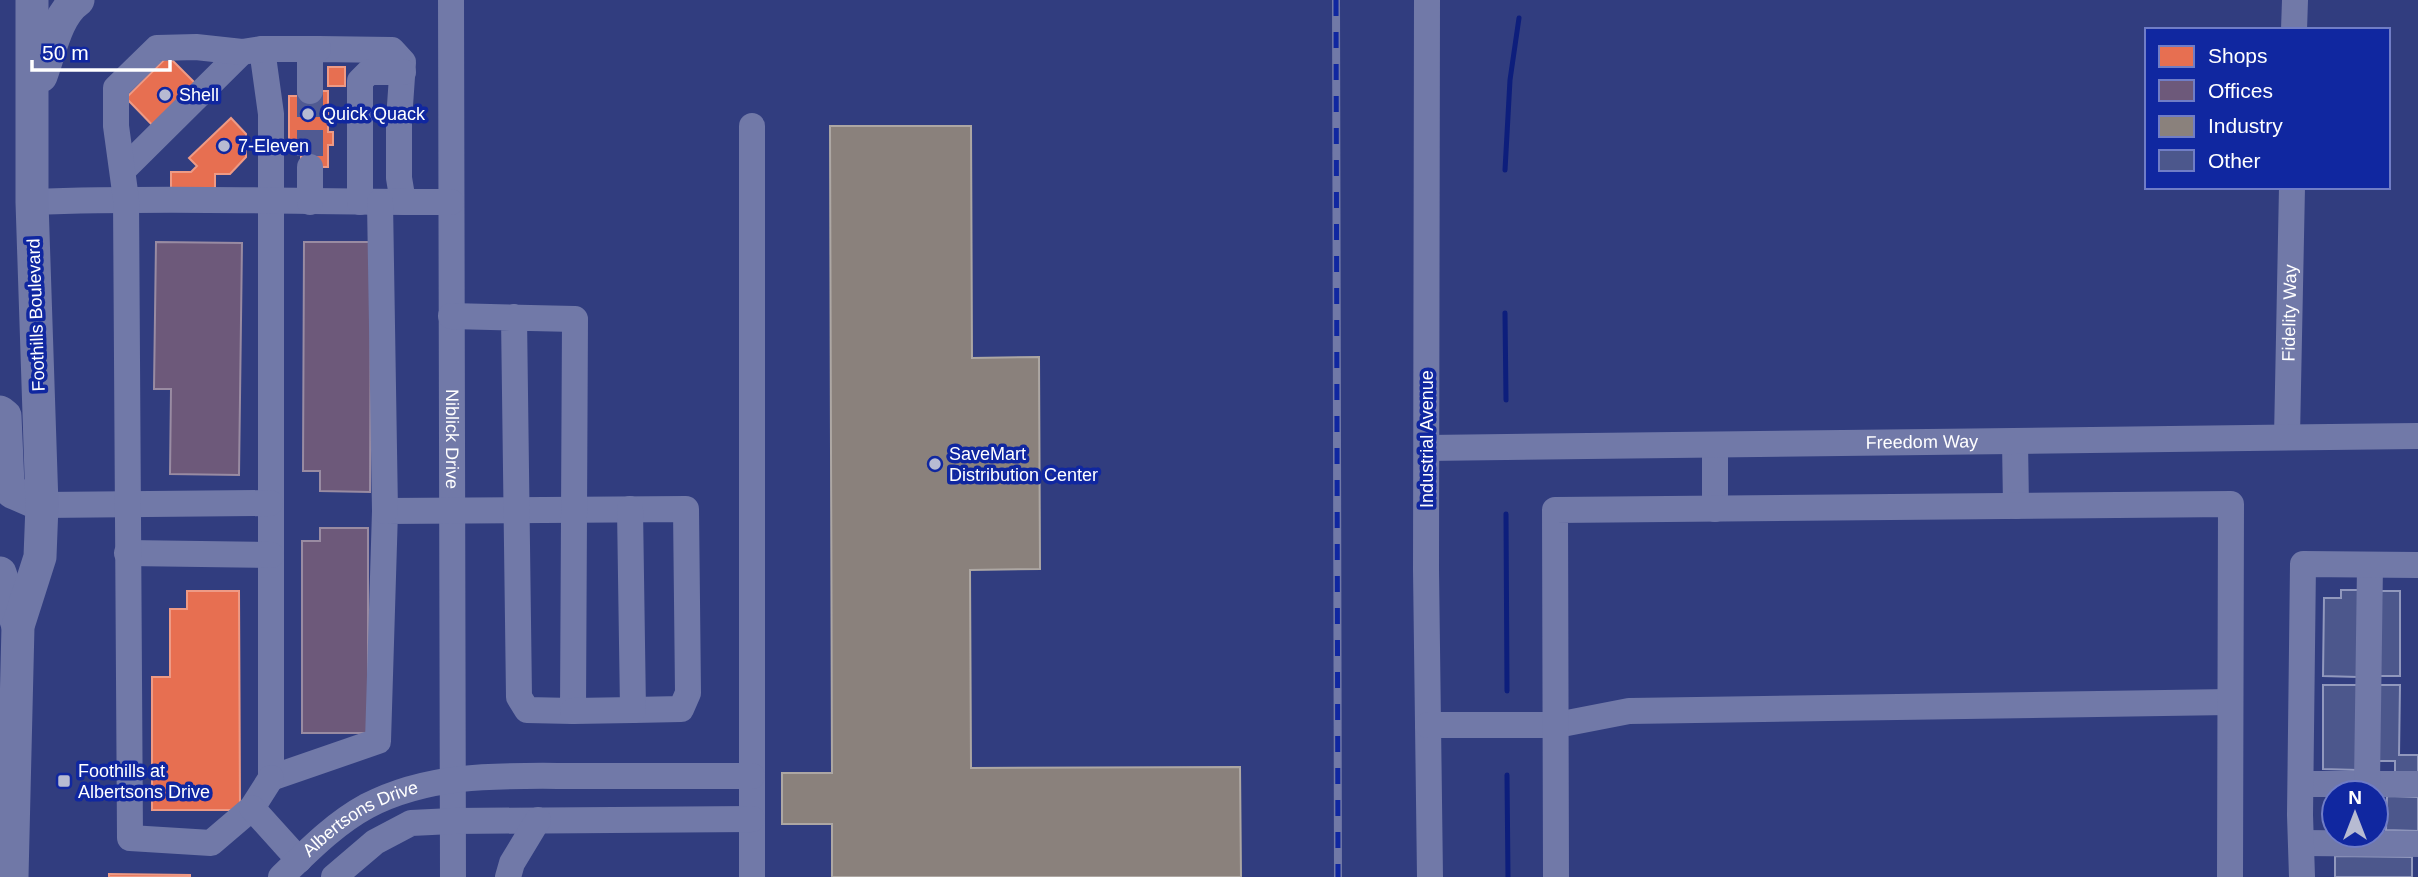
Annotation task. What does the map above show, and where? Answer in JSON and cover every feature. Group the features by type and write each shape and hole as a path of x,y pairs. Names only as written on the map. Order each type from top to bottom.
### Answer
{"main road":[{"name":"Foothills Boulevard","path":"12,877 18,626 40,557 42,505 32,202 32,0"},
{"path":"32,102 59,25 73,3 78,0"},
{"path":"0,412 5,416 8,485 12,492 42,505"},
{"name":"Foothills Boulevard","path":"0,573 18,626"}],"street":[{"name":"Niblick Drive","path":"451,0 453,877"},
{"name":"Industrial Avenue","path":"1427,0 1430,877"},
{"path":"2294,28 2295,0"},
{"path":"252,50 271,114 271,778 253,808 211,843 130,838 126,199 116,127 116,88 157,48 392,50 403,62 399,104 400,187 381,202"},
{"path":"310,91 310,57 318,49"},
{"path":"123,170 252,50"},
{"path":"271,778 378,741 385,511 381,202 360,81 369,72 403,72"},
{"path":"752,127 752,877"},
{"path":"310,167 310,202"},
{"name":"Fidelity Way","path":"2287,438 2292,189"},
{"path":"32,202 126,199 451,202"},
{"path":"451,316 575,319 573,711"},
{"path":"385,511 451,509 519,510 685,509 688,693 681,709 527,710 519,697 519,510 514,317"},
{"name":"Freedom Way","path":"1427,448 2418,436"},
{"path":"2015,441 2016,506"},
{"path":"1715,444 1716,509"},
{"path":"42,505 270,503"},
{"path":"1556,877 1555,510 2231,504 2230,877"},
{"path":"630,509 633,710"},
{"path":"127,552 271,555"},
{"path":"2302,877 2303,564 2418,565"},
{"path":"2367,779 2370,565"},
{"path":"1428,725 1557,725 1629,711 2230,702"},
{"name":"Albertsons Drive","path":"290,868 334,827 367,806 398,792 452,780 477,776 752,776"},
{"path":"2301,784 2320,784"},
{"path":"2390,784 2418,784"},
{"path":"253,808 290,868"},
{"name":"Albertsons Drive","path":"334,877 374,842 411,823 752,819"},
{"path":"508,877 512,863 538,820"},
{"path":"2301,843 2418,844"}],"building: Shops":[{"name":"Shell","path":"168,56 204,92 161,134 126,98"},
{"path":"328,67 345,67 345,86 328,86"},
{"name":"Quick Quack","path":"301,91 328,91 328,132 333,132 333,145 328,145 328,167 301,167 301,146 289,146 289,96 301,96"},
{"name":"7-Eleven","path":"231,118 246,134 246,157 230,174 215,174 215,188 171,188 171,172 191,172 197,166 189,158"},
{"path":"187,591 239,591 240,810 152,810 152,677 170,677 170,609 187,609"},
{"path":"109,874 190,875 190,877 109,877"}],"building: Offices":[{"path":"156,242 242,243 239,475 170,474 171,389 154,389"},
{"path":"304,242 371,242 370,492 320,491 320,471 303,471"},
{"path":"320,528 368,528 368,733 302,733 302,541 320,541"}],"building: Industry":[{"name":"SaveMart Distribution Center","path":"830,126 971,126 972,358 1039,357 1040,569 970,570 971,768 1240,767 1241,877 832,877 832,824 782,824 782,773 832,773"}],"building: Other":[{"path":"2341,590 2359,590 2358,677 2323,676 2324,598 2341,598"},
{"path":"2378,591 2400,591 2400,676 2378,676"},
{"path":"2323,685 2358,685 2358,770 2323,769"},
{"path":"2377,685 2400,685 2399,755 2418,755 2418,775 2395,775 2395,761 2376,761"},
{"path":"2390,796 2418,797 2418,831 2390,830"},
{"path":"2335,856 2412,857 2412,877 2335,877"}],"waterway":[{"path":"1505,170 1510,80 1519,18"},
{"path":"1505,313 1506,400"},
{"path":"1506,514 1507,691"},
{"path":"1507,775 1508,877"}],"tunnel":[{"path":"310,91 310,167"}],"railway":[{"path":"1336,0 1338,877"}],"place":[{"name":"Shell","path":"165,95"},
{"name":"Quick Quack","path":"308,114"},
{"name":"7-Eleven","path":"224,146"},
{"name":"SaveMart Distribution Center","path":"935,464"},
{"name":"Foothills at Albertsons Drive","path":"64,781"}]}
